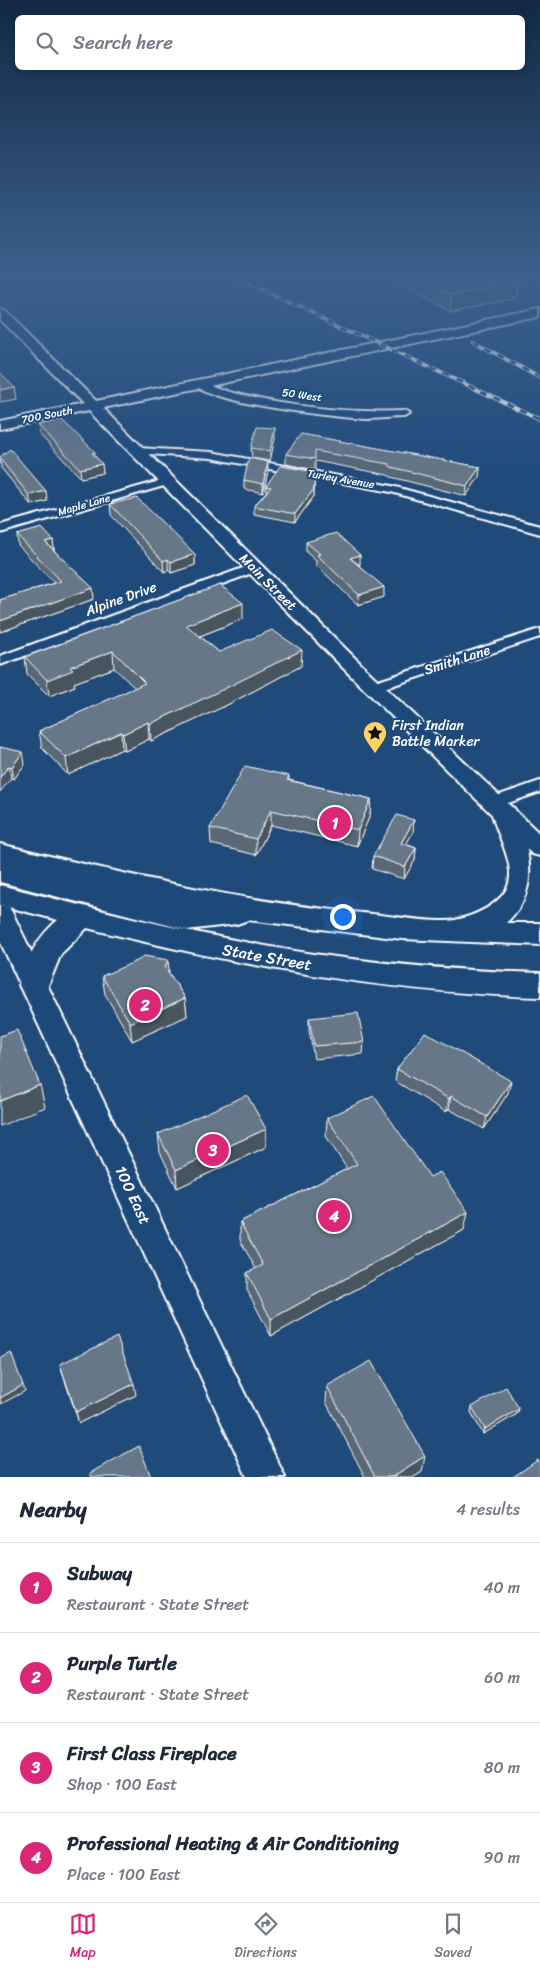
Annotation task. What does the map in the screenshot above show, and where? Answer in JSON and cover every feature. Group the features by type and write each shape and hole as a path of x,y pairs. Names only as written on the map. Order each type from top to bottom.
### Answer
{"main road":[{"name":"Main Street","path":"35,348 167,482 540,848"},
{"name":"700 South","path":"0,425 375,348"},
{"path":"449,932 475,926 494,916 508,908 519,895 524,880 522,865 500,809"},
{"path":"1,874 187,918 264,912 360,924 449,932 540,934"},
{"name":"State Street","path":"1,874 82,917 195,944 278,960 424,979 540,986"},
{"name":"100 East","path":"0,914 266,1477"},
{"path":"34,986 38,969 47,948 82,917"}],"street":[{"name":"50 West","path":"200,385 208,390 222,394 342,413 380,416 404,414"},
{"name":"Turley Avenue","path":"138,451 211,455 392,488 540,530"},
{"name":"Maple Lane","path":"0,529 167,482"},
{"name":"Alpine Drive","path":"0,661 254,568"},
{"name":"Smith Lane","path":"374,687 540,633"},
{"path":"500,809 540,786"}],"building":[{"path":"0,372 14,387 0,390"},
{"path":"62,420 95,452 92,453 102,464 80,469 38,425"},
{"path":"257,427 275,428 270,451 251,448"},
{"path":"301,434 480,467 467,486 391,467 389,464 315,451 315,459 286,454"},
{"path":"10,449 46,491 29,495 0,459"},
{"path":"249,458 268,462 263,484 244,480"},
{"path":"280,466 315,472 314,489 295,514 254,506 271,487 266,486"},
{"path":"137,498 195,554 171,562 168,559 163,561 110,504"},
{"path":"42,528 53,540 45,542 93,588 0,621 0,600 61,581 17,535"},
{"path":"336,533 360,555 350,558 384,587 359,595 306,542"},
{"path":"220,585 243,603 186,625 219,652 272,630 302,650 150,724 148,722 123,734 121,732 66,758 39,731 145,683 113,651 70,667 73,670 47,680 25,657"},
{"path":"0,747 23,752 12,767 9,766 0,777"},
{"path":"245,766 289,776 287,780 371,799 358,830 271,810 256,839 210,828"},
{"path":"397,815 414,820 401,843 416,848 405,867 373,856"},
{"path":"144,956 168,960 165,967 185,998 130,1023 102,976"},
{"path":"358,1013 364,1042 314,1046 309,1018"},
{"path":"17,1030 40,1085 0,1101 0,1036"},
{"path":"425,1032 511,1081 487,1117 451,1096 449,1099 397,1069"},
{"path":"247,1095 266,1129 176,1170 158,1134"},
{"path":"374,1096 430,1177 440,1172 468,1212 271,1319 247,1273 263,1265 240,1222 357,1164 327,1118"},
{"path":"117,1337 134,1384 76,1412 60,1364"},
{"path":"11,1353 23,1385 0,1398 0,1359"},
{"path":"371,1361 425,1456 392,1477 375,1477 327,1386"},
{"path":"506,1387 519,1409 485,1429 472,1407"},
{"path":"139,1446 151,1477 92,1477 90,1473"},
{"path":"538,1460 540,1463 540,1477 513,1477"}],"railway":[{"path":"388,348 538,418"},
{"path":"486,348 540,378"}],"place":[{"name":"First Indian Battle Marker","path":"375,754"},
{"name":"Subway","path":"335,823"},
{"name":"Purple Turtle","path":"145,1005"},
{"name":"First Class Fireplace","path":"213,1150"},
{"name":"Professional Heating & Air Conditioning","path":"334,1216"}]}
